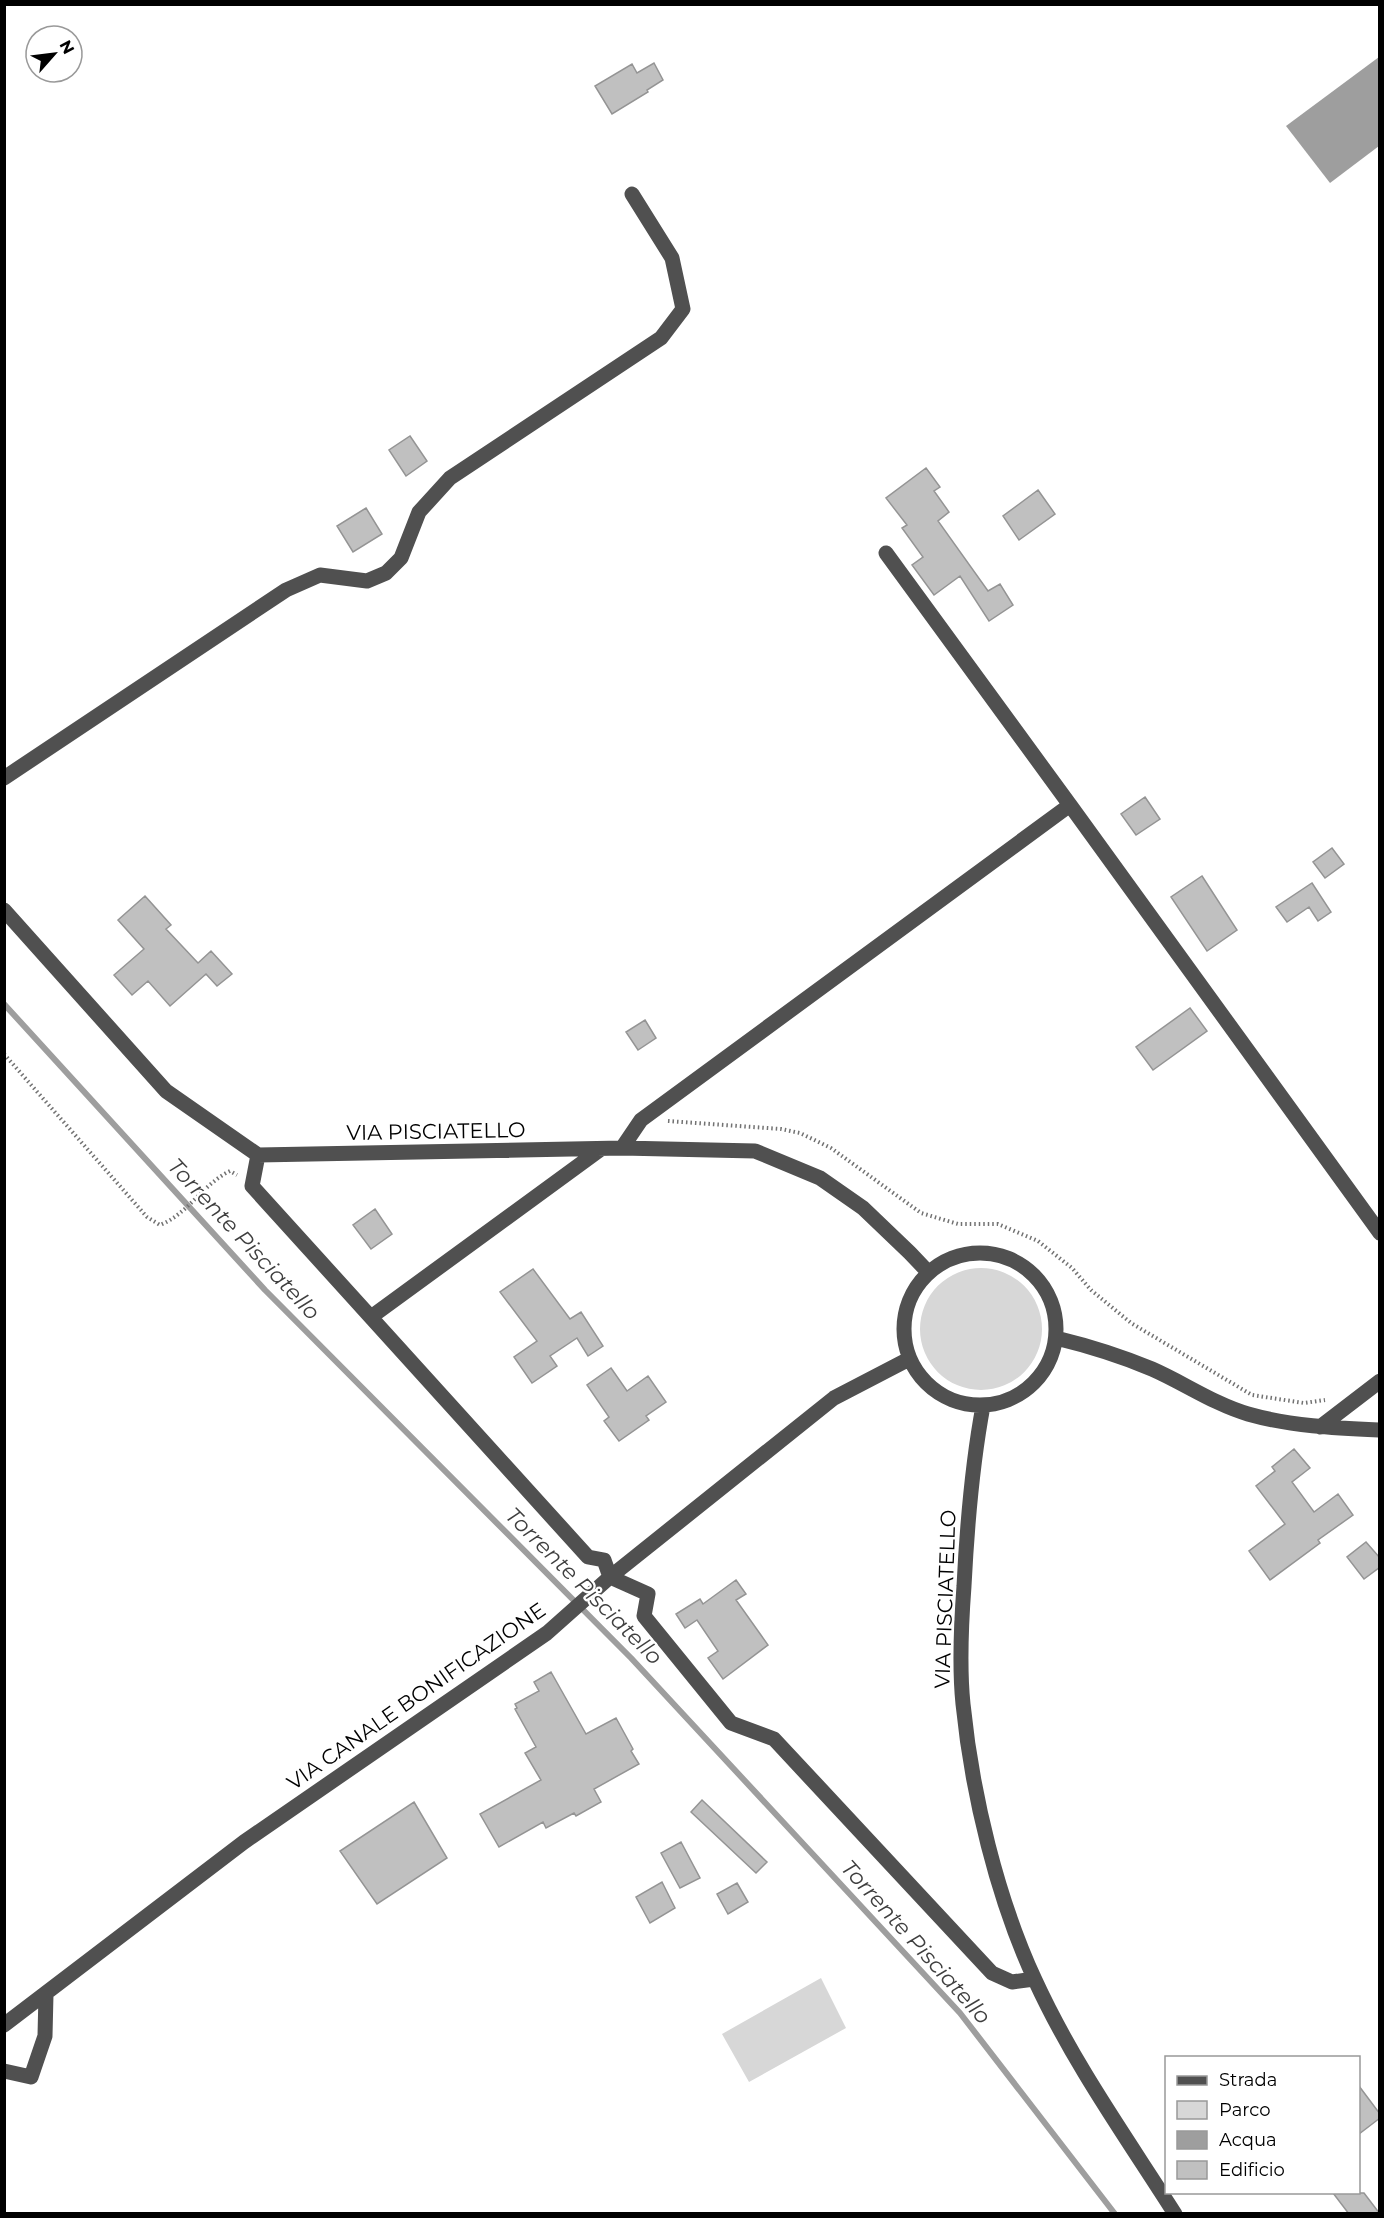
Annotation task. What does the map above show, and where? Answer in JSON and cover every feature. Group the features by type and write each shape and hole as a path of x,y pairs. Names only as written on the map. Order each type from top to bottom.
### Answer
{"street":[{"path":"4,778 286,590 320,575 367,581 386,573 401,558 418,512 450,478 661,338 683,309 672,258 632,194"},
{"path":"886,553 1380,1233"},
{"path":"622,1148 641,1120 1070,805"},
{"path":"4,910 166,1091 258,1155 252,1186 588,1557 604,1560 610,1576 648,1594 645,1616 731,1723 774,1739 992,1972 1012,1982 1034,1979"},
{"name":"VIA PISCIATELLO","path":"258,1155 622,1148 755,1151 820,1178 864,1208 928,1272"},
{"path":"371,1317 601,1149"},
{"path":"969,1253 993,1253 1015,1260 1034,1274 1048,1292 1055,1315 1056,1338 1051,1359 1040,1377 1024,1392 1005,1402 983,1406 960,1403 939,1394 921,1379 909,1359 904,1340 905,1313 915,1287 928,1272 947,1259 969,1253"},
{"path":"1056,1338 1088,1346 1152,1370 1247,1414 1320,1427 1380,1431"},
{"name":"VIA CANALE BONIFICAZIONE","path":"4,2025 244,1842 547,1633 610,1576 834,1398 909,1359"},
{"path":"1320,1427 1380,1381"},
{"name":"VIA PISCIATELLO","path":"983,1406 967,1524 960,1645 963,1704 976,1789 998,1882 1034,1979 1078,2064 1175,2214"},
{"path":"4,2071 31,2076 45,2036 46,1994"}],"path":[{"path":"4,1054 147,1217 160,1225 177,1216 217,1177 230,1171 252,1186"},
{"path":"665,1120 781,1129 800,1133 831,1148 921,1214 958,1224 998,1224 1038,1241 1072,1268 1091,1290 1131,1323 1252,1395 1304,1403 1330,1398"}],"green space":[{"path":"981,1268 1004,1273 1015,1278 1024,1286 1032,1295 1037,1306 1042,1329 1037,1352 1032,1363 1024,1372 1015,1380 1004,1385 981,1390 958,1385 947,1380 938,1372 930,1363 925,1352 920,1329 925,1306 930,1295 938,1286 947,1278 958,1273"},
{"path":"821,1978 846,2028 749,2082 722,2034"}],"water":[{"path":"1379,57 1379,146 1330,183 1286,126"}],"building":[{"path":"654,63 663,80 612,114 595,86 632,64 637,73"},
{"path":"410,436 427,461 406,476 389,450"},
{"path":"926,468 940,487 934,491 949,512 938,521 988,591 1000,584 1013,605 989,621 960,576 934,595 912,565 923,557 902,528 907,525 886,498"},
{"path":"1038,490 1055,514 1019,540 1003,516"},
{"path":"366,508 382,534 353,552 337,526"},
{"path":"1145,797 1160,819 1136,835 1121,814"},
{"path":"1332,848 1344,864 1325,878 1313,862"},
{"path":"1202,876 1237,930 1207,951 1171,897"},
{"path":"1312,883 1331,912 1318,921 1309,907 1287,922 1276,907"},
{"path":"145,896 171,925 166,929 198,963 211,951 232,974 217,986 206,974 170,1006 148,981 132,995 114,975 144,949 118,920"},
{"path":"1190,1008 1207,1031 1153,1070 1136,1047"},
{"path":"645,1020 656,1038 638,1050 626,1032"},
{"path":"375,1209 392,1234 371,1249 353,1225"},
{"path":"533,1269 570,1319 581,1312 603,1346 588,1356 577,1338 550,1356 557,1366 532,1383 514,1357 537,1341 500,1292"},
{"path":"611,1368 627,1391 648,1376 666,1402 646,1416 649,1420 619,1441 604,1421 609,1417 587,1385"},
{"path":"1294,1449 1310,1468 1292,1482 1314,1512 1338,1494 1353,1515 1318,1540 1320,1543 1270,1580 1249,1551 1285,1524 1256,1486 1275,1471 1272,1467"},
{"path":"1366,1542 1380,1558 1380,1567 1364,1579 1347,1557"},
{"path":"736,1580 746,1594 736,1600 768,1645 723,1679 708,1658 718,1651 697,1620 685,1628 676,1614 700,1599 703,1604"},
{"path":"551,1672 586,1734 616,1718 639,1764 594,1789 601,1802 576,1816 574,1813 546,1828 543,1822 499,1847 480,1814 541,1780 525,1753 536,1747 515,1709 517,1708 515,1704 539,1691 534,1682"},
{"path":"702,1800 767,1862 756,1873 691,1812"},
{"path":"414,1802 447,1858 377,1904 340,1851"},
{"path":"681,1842 700,1878 680,1888 661,1853"},
{"path":"662,1882 675,1908 650,1923 636,1897"},
{"path":"737,1883 748,1902 728,1914 717,1894"},
{"path":"1360,2087 1380,2114 1380,2118 1360,2133"},
{"path":"1364,2193 1380,2214 1349,2214 1334,2194"}],"waterway":[{"name":"Torrente Pisciatello","path":"4,1004 265,1290 631,1658 960,2013 1115,2214"}]}
